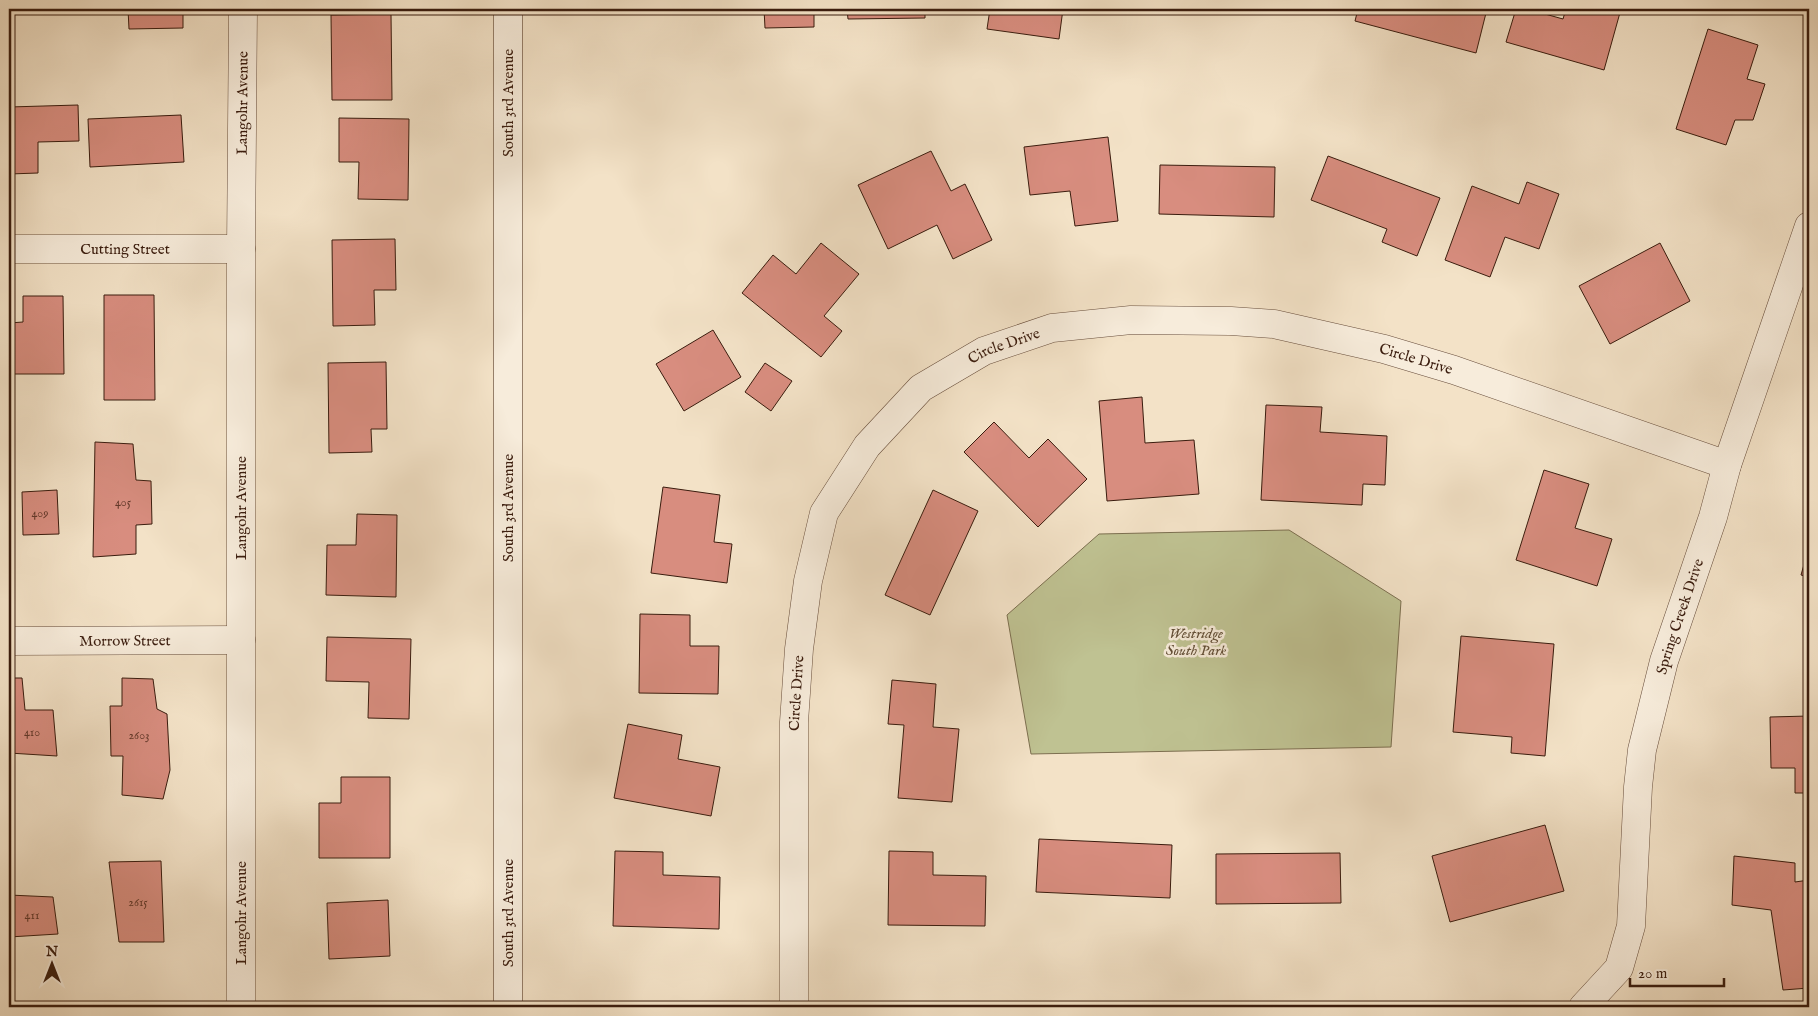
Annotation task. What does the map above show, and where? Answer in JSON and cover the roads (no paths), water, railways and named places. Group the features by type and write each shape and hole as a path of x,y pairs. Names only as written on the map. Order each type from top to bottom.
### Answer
{"street":[{"name":"Langohr Avenue","path":"241,1007 241,249 243,9"},
{"name":"South 3rd Avenue","path":"508,9 508,1007"},
{"name":"Spring Creek Drive","path":"1583,1007 1619,968 1631,926 1638,787 1642,750 1664,661 1713,517 1727,465 1809,226"},
{"name":"Cutting Street","path":"9,249 241,249"},
{"name":"Circle Drive","path":"794,1007 794,722 799,649 808,581 824,513 867,446 922,388 984,351 1052,328 1131,320 1232,321 1274,324 1384,349 1454,370 1727,465"},
{"name":"Morrow Street","path":"9,640 241,640"}],"park label":[{"name":"Westridge South Park","path":"1196,642"}]}
